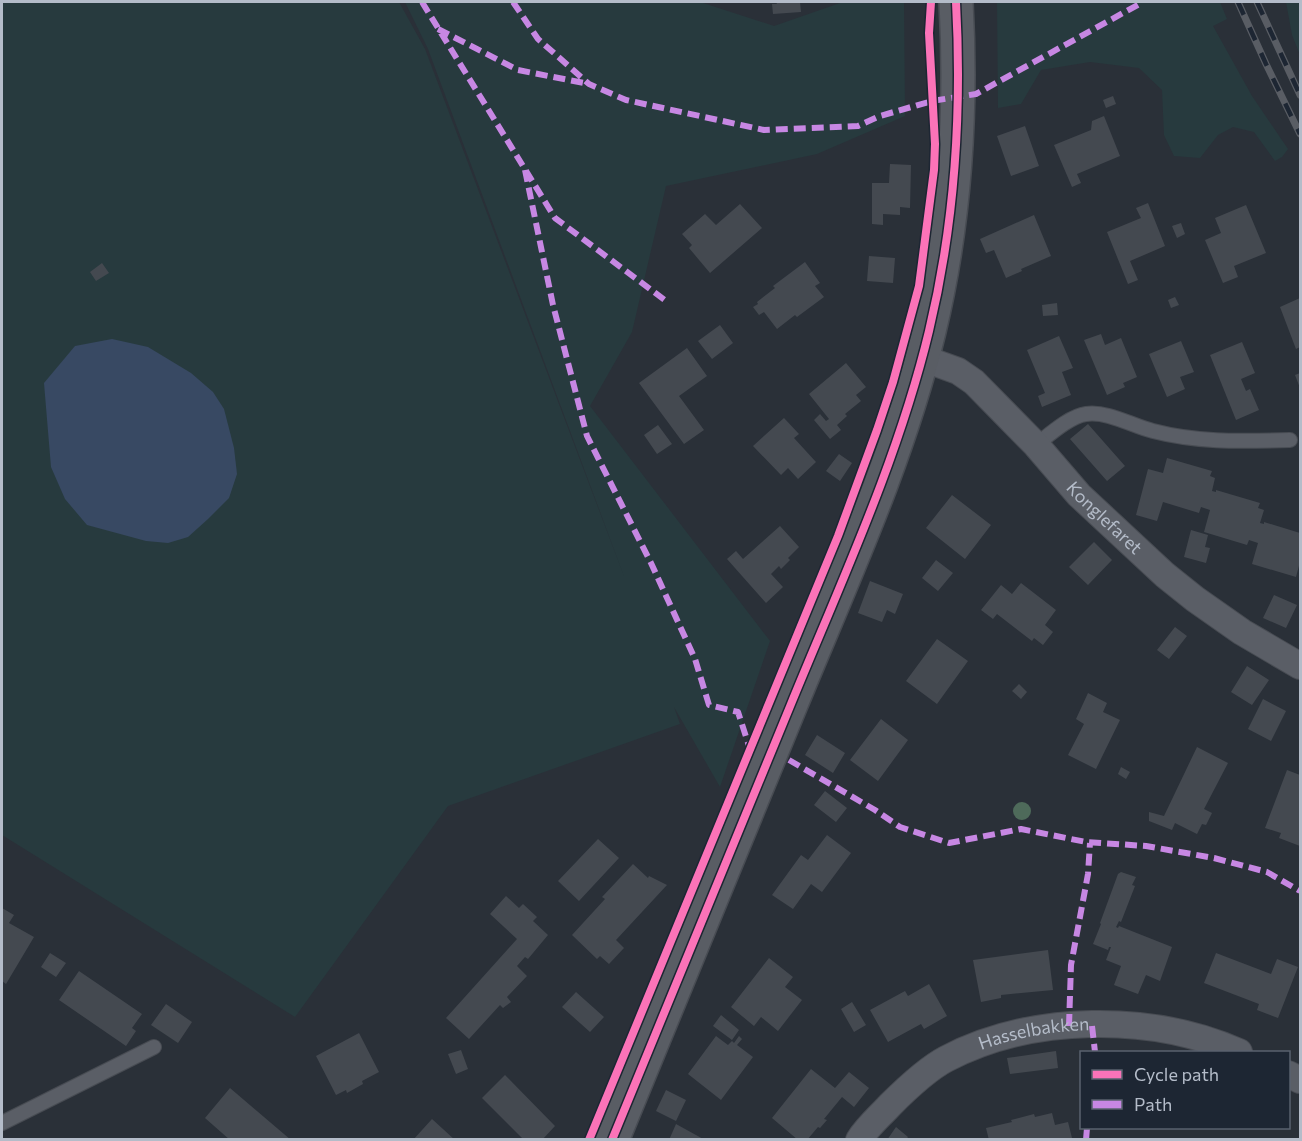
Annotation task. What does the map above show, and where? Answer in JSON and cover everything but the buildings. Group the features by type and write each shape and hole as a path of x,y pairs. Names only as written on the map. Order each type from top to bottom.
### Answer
{"main road":[{"path":"612,1140 856,545 897,437 922,358 942,265 952,198 959,97 956,2"}],"street":[{"name":"Konglefaret","path":"922,358 958,371 974,382 1036,445 1078,495 1165,575 1242,632 1300,666"},
{"name":"Hasselbakken","path":"860,1140 902,1093 944,1059 1001,1036 1046,1027 1123,1025 1172,1031 1235,1051"}],"lane":[{"path":"1036,445 1065,423 1086,414 1112,417 1153,431 1214,442 1290,440"},
{"path":"2,1123 154,1047"}],"green space":[{"path":"2,2 399,2 425,49 625,579 428,49 405,2 700,2 774,26 843,2 904,2 905,116 817,154 666,186 632,332 590,406 770,641 720,787 674,707 680,724 448,806 295,1017 2,835"},
{"path":"997,2 1220,2 1227,19 1213,26 1252,96 1288,149 1282,157 1275,161 1254,132 1233,127 1218,135 1200,158 1174,156 1164,135 1162,90 1139,68 1090,62 1041,70 1021,104 998,108"},
{"path":"1286,2 1300,2 1300,55 1292,35"}],"water":[{"path":"112,339 148,347 191,373 213,392 224,409 234,448 237,474 229,498 188,537 168,543 146,541 87,525 65,499 51,467 44,383 75,346"}],"railway":[{"path":"1238,2 1300,134"},
{"path":"1257,2 1300,95"}],"marked path":[{"path":"422,2 555,218 666,301"},
{"path":"513,2 538,39 589,84 626,100 764,130 858,126 880,116 932,101 976,94 1143,2"},
{"path":"438,29 518,70 589,84"},
{"path":"525,170 553,305 587,436 651,563 695,659 709,705 738,712 750,749"},
{"path":"789,760 900,827 949,843 1021,829 1086,842 1146,846 1214,858 1267,872 1300,891"},
{"path":"1069,1026 1071,965 1088,874 1090,843"},
{"path":"1092,1026 1095,1051"},
{"path":"1086,1140 1087,1129"}],"cycle path":[{"path":"589,1140 838,536 893,382 919,286 934,170 935,144 929,33 931,2"},
{"path":"612,1140 867,520 885,474 916,379 938,290 951,208 958,85 956,2"}]}
